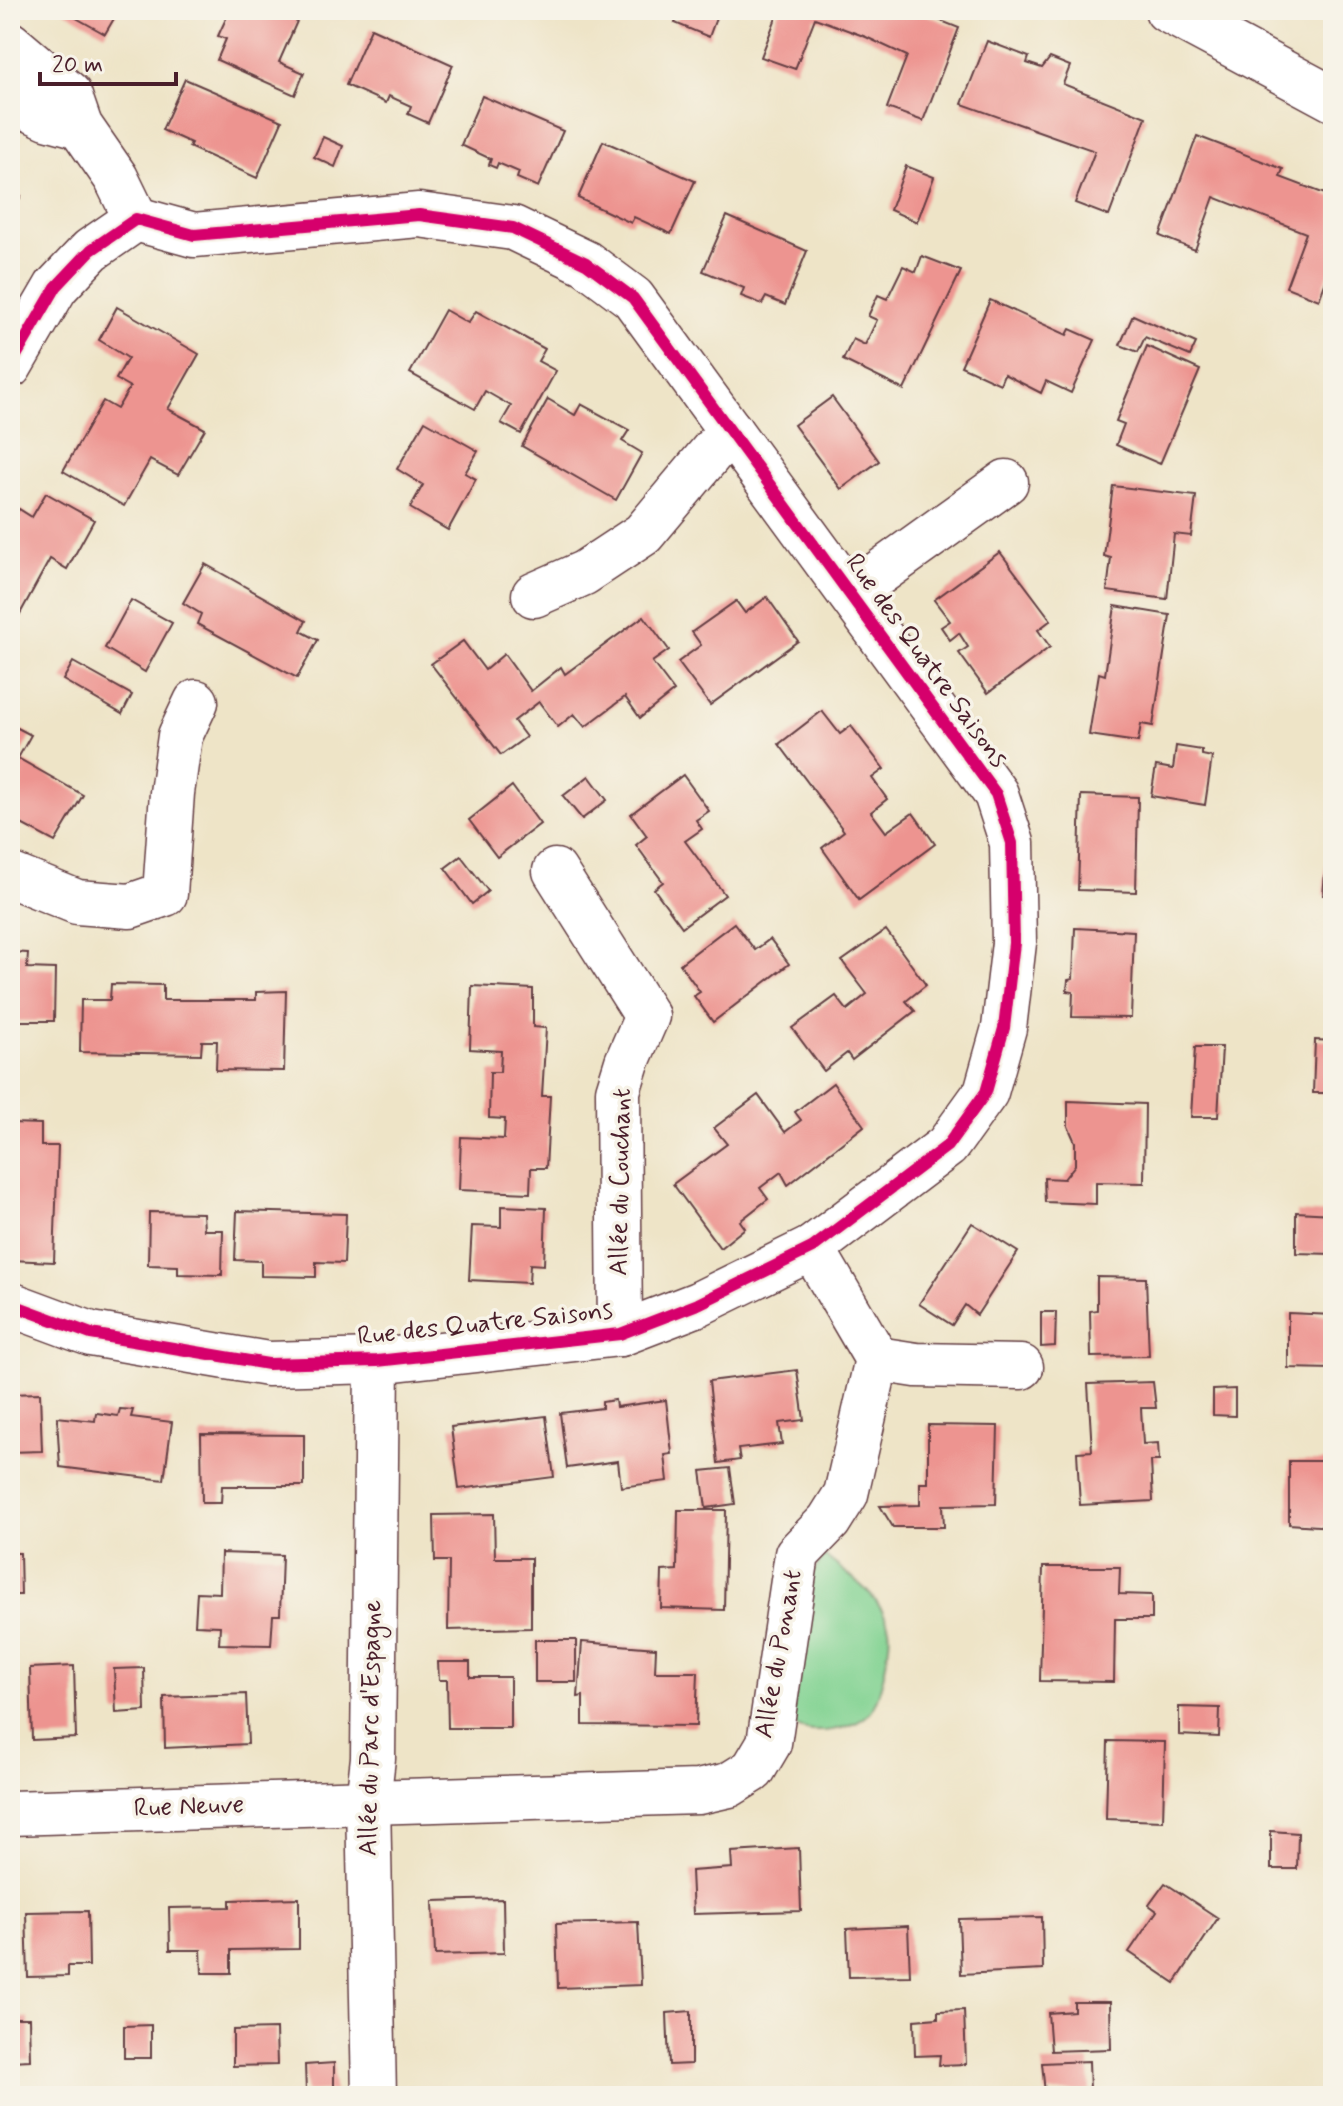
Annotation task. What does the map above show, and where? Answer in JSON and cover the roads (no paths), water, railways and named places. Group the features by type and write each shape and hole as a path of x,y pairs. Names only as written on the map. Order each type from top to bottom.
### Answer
{"street":[{"path":"1167,10 1333,99"},
{"path":"10,44 69,94 80,126 116,178 136,219 91,250 56,287 10,366"},
{"path":"10,100 47,117 80,126"},
{"name":"Rue des Quatre Saisons","path":"10,1304 91,1334 268,1364 377,1361 620,1334 698,1304 812,1248 947,1146 986,1092 1004,1028 1014,943 1012,843 996,794 633,298 586,263 513,228 419,215 194,235 136,219"},
{"path":"534,595 584,573 643,534 730,430"},
{"path":"850,594 1006,482"},
{"path":"10,875 77,902 130,906 165,894 172,793 180,736 196,702"},
{"name":"Allée du Couchant","path":"555,871 647,1016 618,1091 620,1334"},
{"path":"812,1248 877,1359 916,1365 1021,1367"},
{"name":"Allée du Ponant","path":"368,1801 698,1792 729,1785 753,1770 769,1743 775,1714 797,1554 829,1521 846,1494 877,1359"},
{"name":"Allée du Parc d'Espagne","path":"374,2096 368,1801 373,1758 377,1361"},
{"name":"Rue Neuve","path":"10,1813 368,1801"}]}
